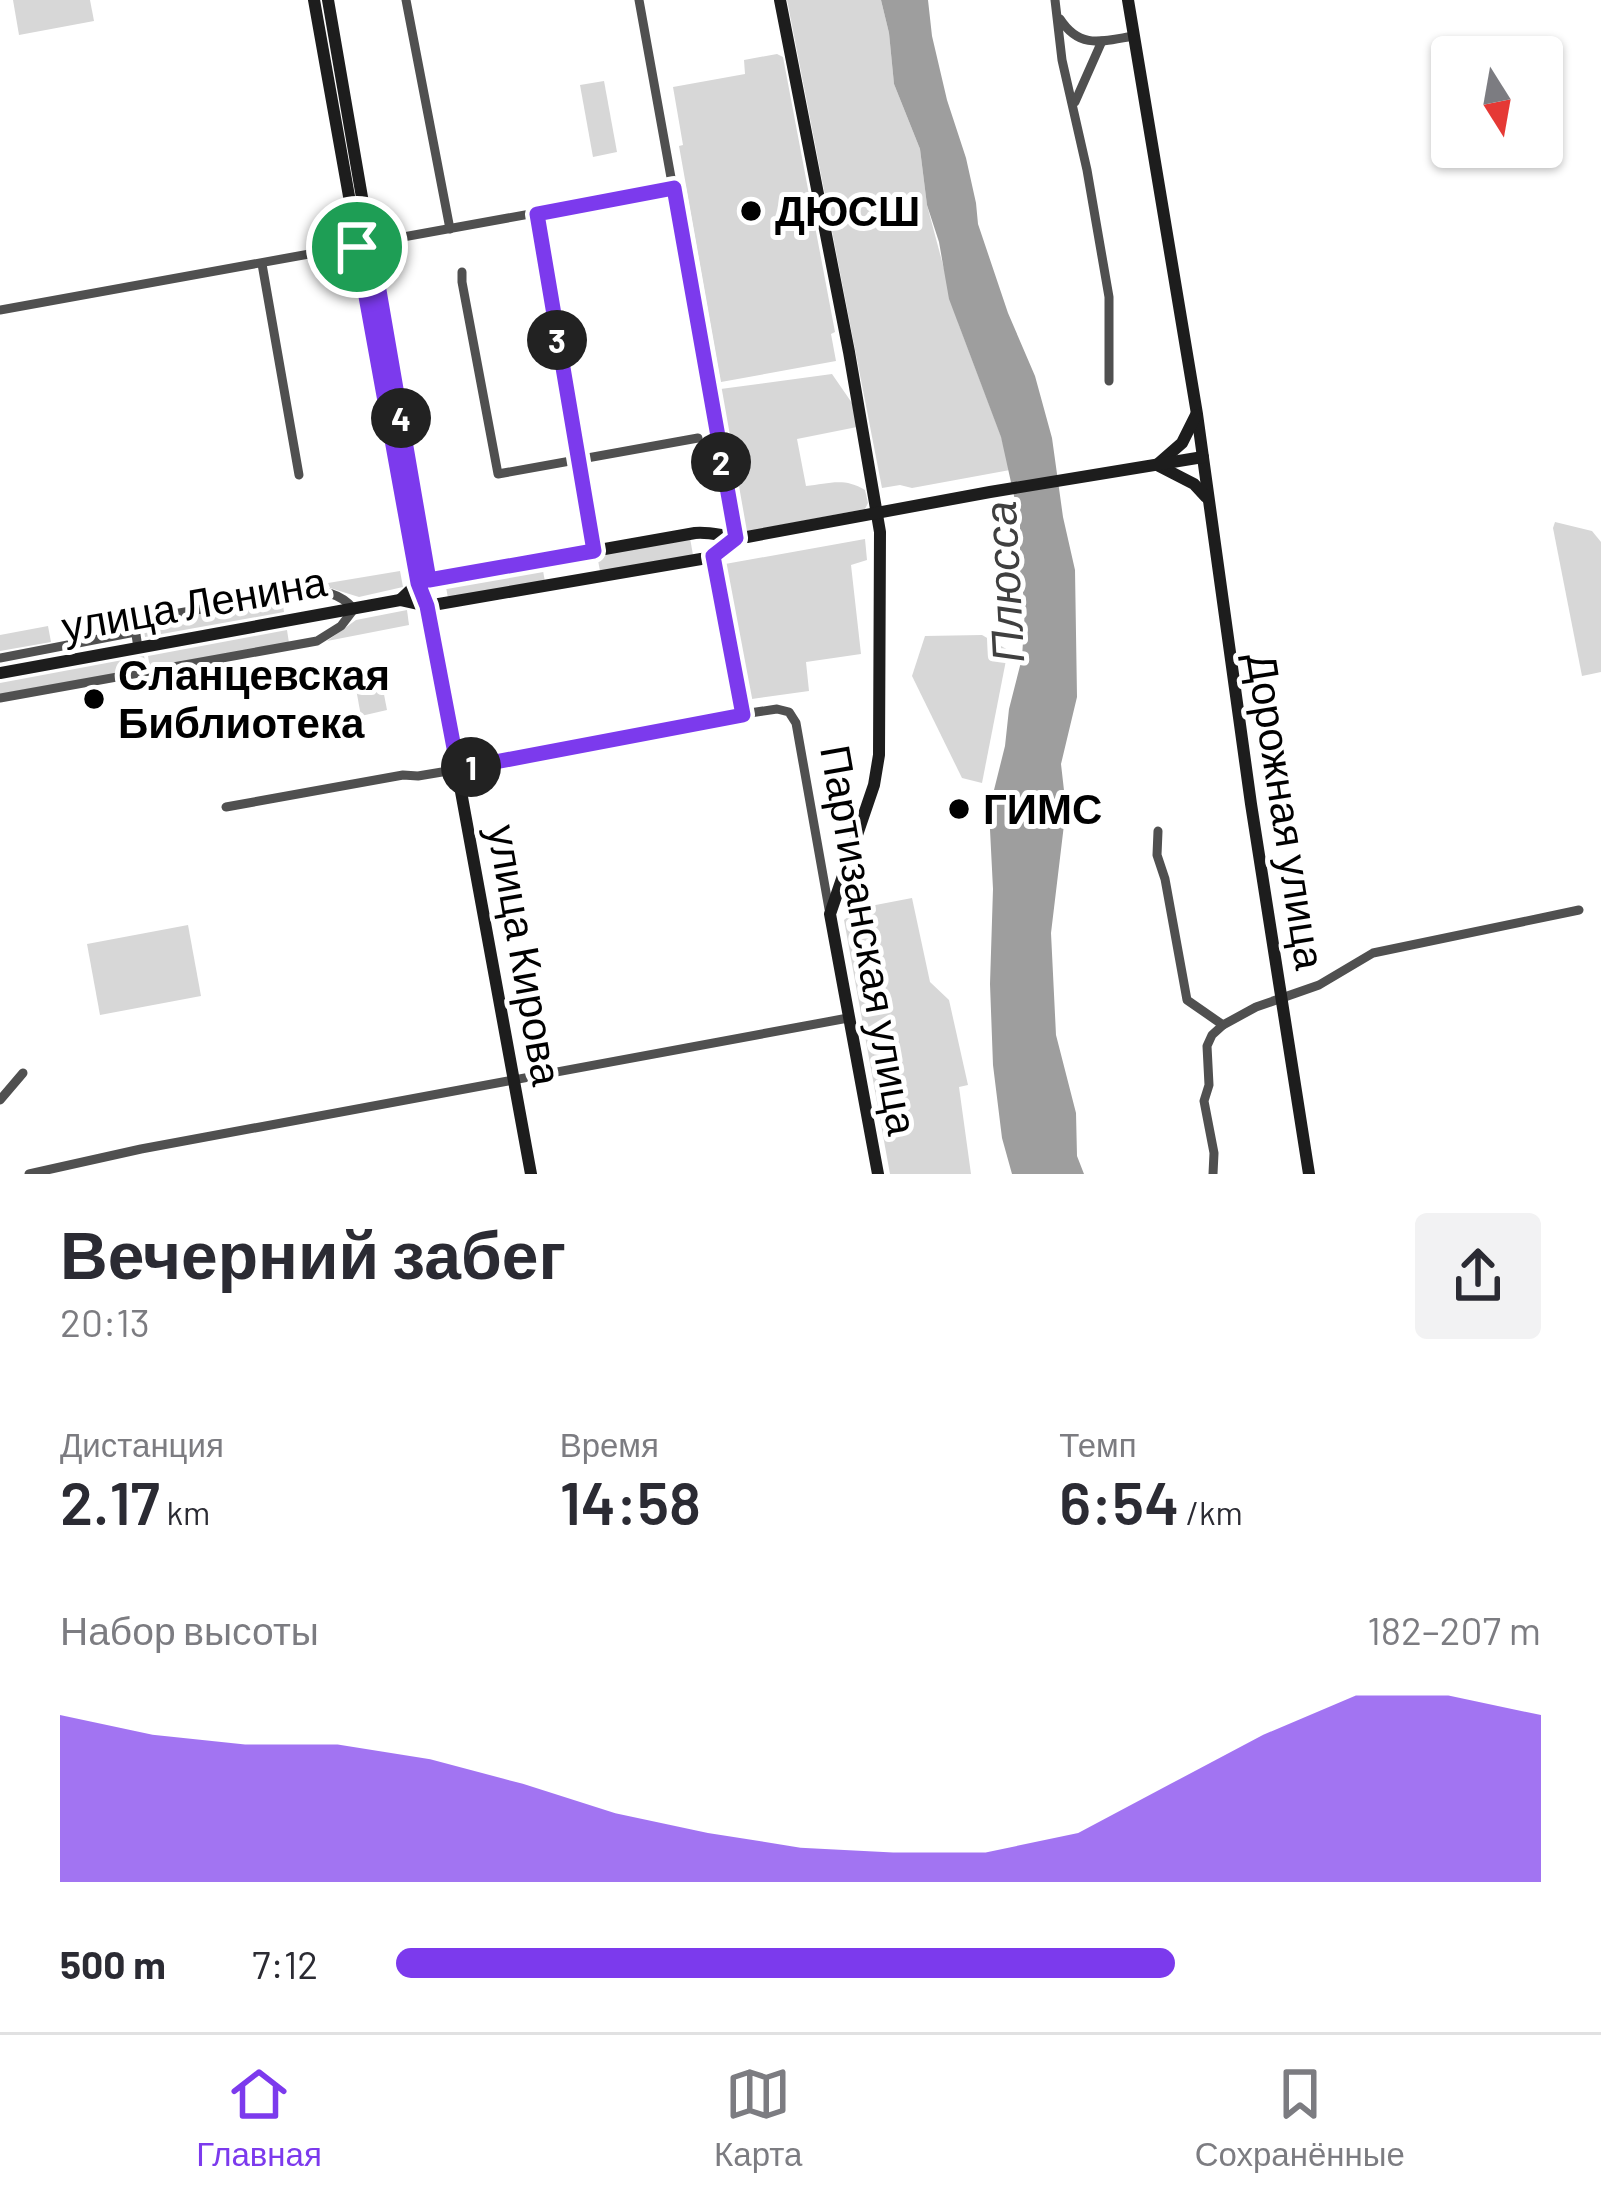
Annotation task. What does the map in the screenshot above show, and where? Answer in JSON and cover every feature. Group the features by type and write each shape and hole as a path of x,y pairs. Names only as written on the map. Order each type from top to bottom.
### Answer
{"street":[{"name":"улица Кирова","path":"314,0 364,245 532,1174"},
{"name":"улица Кирова","path":"328,0 364,245"},
{"path":"406,0 450,229"},
{"path":"639,0 736,538"},
{"path":"780,0 849,352 880,555 879,754 874,784 830,914"},
{"path":"1055,0 1062,60 1108,297 1109,381"},
{"name":"Дорожная улица","path":"1128,0 1197,414 1309,1174"},
{"path":"1058,14 1083,40 1134,36"},
{"path":"1074,107 1104,41"},
{"path":"0,310 674,188"},
{"path":"537,214 594,551"},
{"path":"262,264 299,475"},
{"path":"462,272 498,475 698,438"},
{"path":"1157,465 1182,442 1197,414"},
{"path":"1157,465 1203,457"},
{"path":"1157,465 1193,484 1208,501"},
{"name":"улица Ленина","path":"423,581 708,531 736,538 1157,465"},
{"path":"708,531 743,715"},
{"name":"улица Ленина","path":"0,673 400,600 427,606 713,556 736,538"},
{"path":"400,600 423,581"},
{"path":"0,698 317,641 340,626 354,608 344,598 303,590 134,621 138,648"},
{"path":"0,658 135,632"},
{"name":"Партизанская улица","path":"226,808 776,709 789,712 796,723 878,1174"},
{"path":"1157,831 1156,855 1165,879 1187,1000 1223,1025"},
{"path":"1213,1174 1204,1101 1209,1084 1207,1046 1223,1025 1256,1007 1318,985 1386,949 1579,910"},
{"path":"29,1174 141,1149 848,1018"},
{"path":"0,1100 23,1072"}],"shaded area":[{"path":"13,0 90,0 94,21 19,35"},
{"path":"787,0 881,0 894,84 920,149 927,205 959,325 1010,470 912,488 882,488"},
{"path":"881,0 928,0 932,36 966,158 978,224 1035,376 1052,438 1075,570 1077,697 1061,764 1066,808 1051,933 1056,1035 1076,1113 1077,1156 1084,1174 1012,1174 1002,1138 993,1065 989,810 1022,658 1025,608 1020,523 1001,437 949,299 927,205 920,149 894,84"},
{"name":"ДЮСШ","path":"783,57 835,332 831,334 836,361 721,382 673,87 745,74 744,60"},
{"path":"604,81 617,152 593,157 580,85"},
{"path":"832,374 852,403 857,427 797,439 806,486 836,482 857,486 865,490 865,509 744,532 736,524 713,390"},
{"path":"1555,522 1592,531 1601,542 1601,672 1582,676"},
{"path":"690,538 693,555 600,571 597,555"},
{"path":"865,539 867,560 851,565 861,654 806,662 809,691 745,700 725,564"},
{"path":"542,565 545,582 448,598 445,582"},
{"path":"400,571 403,587 359,597 330,588 328,583"},
{"path":"282,598 284,612 145,637 143,623"},
{"path":"407,610 409,625 327,641 356,620"},
{"path":"48,626 51,642 0,651 0,635"},
{"path":"287,630 289,643 150,668 148,656"},
{"path":"982,635 1008,650 982,783 962,778 912,676 925,636"},
{"path":"144,656 147,668 0,694 0,683"},
{"path":"382,684 387,710 361,716 356,689"},
{"path":"912,898 930,982 949,1000 968,1085 959,1087 971,1174 890,1174 844,920 860,908"},
{"path":"188,925 201,996 100,1015 87,944"}],"place":[{"name":"ДЮСШ","path":"751,211"},
{"name":"Сланцевская Библиотека","path":"94,699"},
{"name":"ГИМС","path":"959,809"}],"route":[{"path":"674,188 736,538 713,556 743,715 458,769 427,606 418,583 357,247 371,244 429,580 594,551 537,214 674,188"}],"water label":[{"name":"Плюсса","path":"1004,582"}]}
